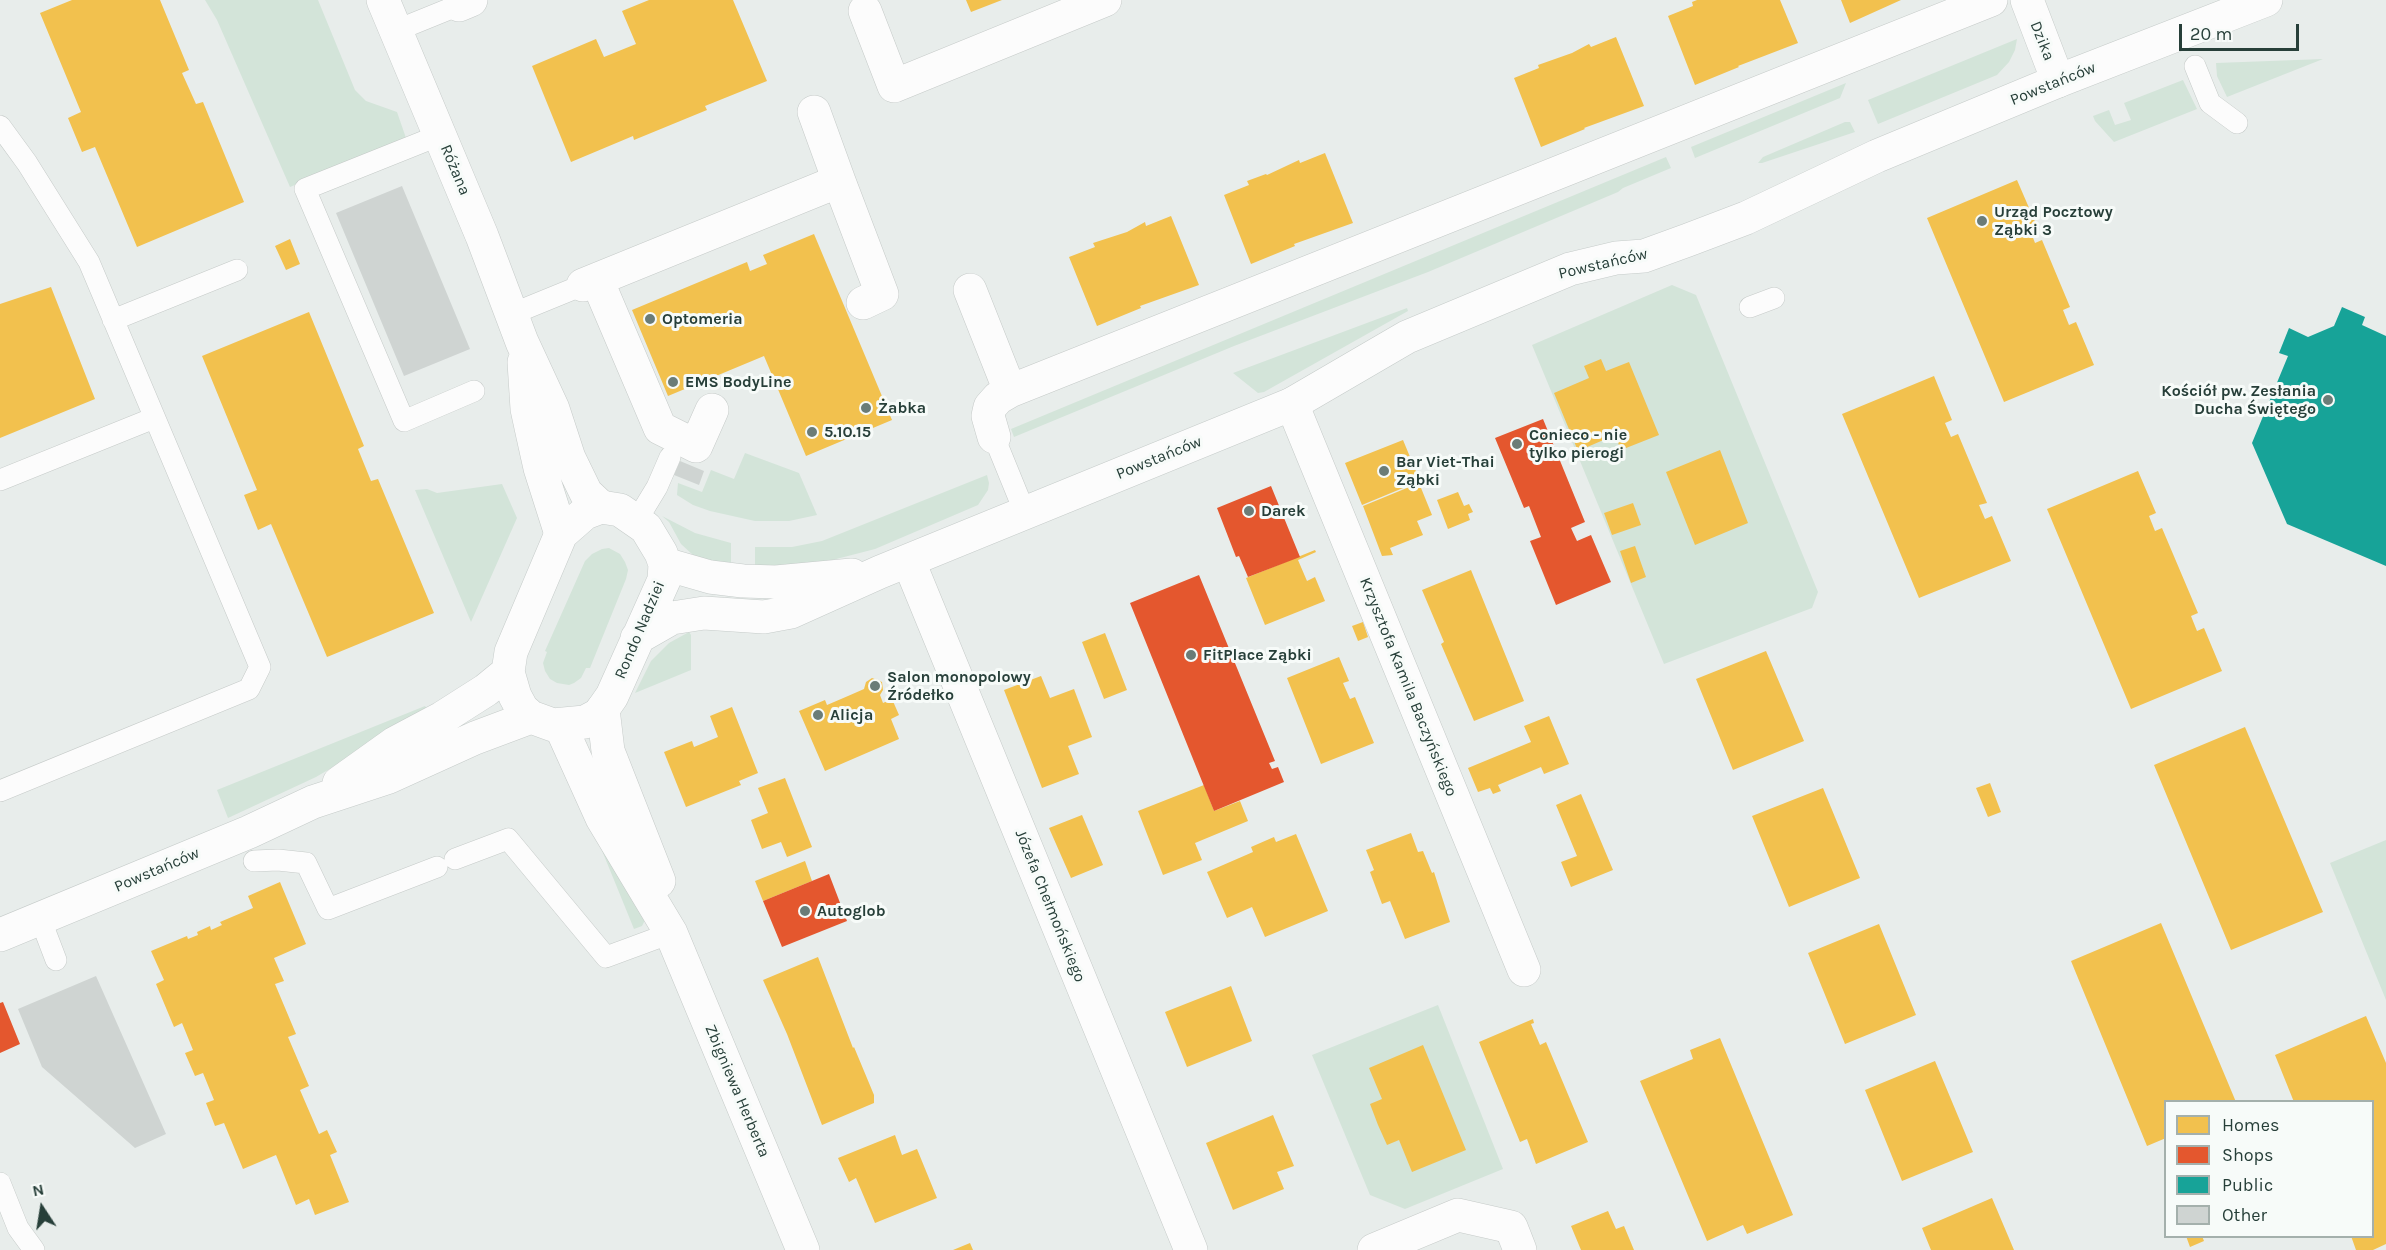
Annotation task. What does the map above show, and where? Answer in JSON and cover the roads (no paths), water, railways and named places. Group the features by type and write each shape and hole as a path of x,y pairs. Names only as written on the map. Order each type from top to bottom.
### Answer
{"street":[{"name":"Różana","path":"383,0 517,328 553,409 573,467 586,494 601,507"},
{"path":"866,11 894,86 1105,0"},
{"path":"994,437 988,416 990,407 1010,391 1991,0"},
{"name":"Dzika","path":"2026,0 2058,81"},
{"name":"Powstańców","path":"637,638 672,618 682,616 704,613 764,617 791,612 1292,404 1407,337 1570,269 1616,258 1644,256 1746,218 1877,156 2058,81 2266,0"},
{"path":"814,112 882,294 863,303"},
{"path":"712,410 696,446 660,428 590,283 839,181"},
{"path":"970,290 1010,391"},
{"name":"Różana","path":"517,328 528,409 540,468 561,534"},
{"name":"Krzysztofa Kamila Baczyńskiego","path":"1292,404 1524,970"},
{"path":"601,507 585,513 561,534 511,652 508,672 515,696 522,709 545,721 585,722 598,716 603,709"},
{"name":"Rondo Nadziei","path":"601,507 620,510 646,528 656,542 665,564 664,580 612,696 603,709"},
{"name":"Powstańców","path":"665,564 710,577 776,582 895,567"},
{"name":"Józefa Chełmońskiego","path":"895,567 1191,1250"},
{"name":"Powstańców","path":"313,802 395,744 486,690 508,672"},
{"name":"Zbigniewa Herberta","path":"603,709 608,751 660,882 671,933"},
{"name":"Powstańców","path":"0,935 249,832 313,802 389,777 496,729 545,721"},
{"name":"Zbigniewa Herberta","path":"545,721 671,933 803,1250"},
{"path":"1374,1250 1458,1215 1511,1227 1520,1250"}],"lane":[{"path":"395,31 465,2"},
{"path":"2195,66 2210,104 2237,123"},
{"path":"0,126 27,163 88,262 260,668 249,689 0,791"},
{"path":"440,135 305,189 404,421 474,391"},
{"path":"113,320 237,270"},
{"path":"517,328 590,283"},
{"path":"1750,307 1774,298"},
{"path":"0,480 154,418"},
{"path":"994,437 1025,513"},
{"path":"637,520 657,487 670,457"},
{"path":"254,861 278,860 306,863 328,909 508,839 606,957 671,933"},
{"path":"40,918 56,960"},
{"path":"0,1183 18,1228 34,1250"}],"place":[{"name":"Urząd Pocztowy Ząbki 3","path":"1982,221"},
{"name":"Optomeria","path":"650,319"},
{"name":"EMS BodyLine","path":"673,382"},
{"name":"Kościół pw. Zesłania Ducha Świętego","path":"2328,400"},
{"name":"Żabka","path":"866,408"},
{"name":"5.10.15","path":"812,432"},
{"name":"Conieco - nie tylko pierogi","path":"1517,444"},
{"name":"Bar Viet-Thai Ząbki","path":"1384,471"},
{"name":"Darek","path":"1249,511"},
{"name":"FitPlace Ząbki","path":"1191,655"},
{"name":"Salon monopolowy Źródełko","path":"875,686"},
{"name":"Alicja","path":"818,715"},
{"name":"Autoglob","path":"805,911"}]}
